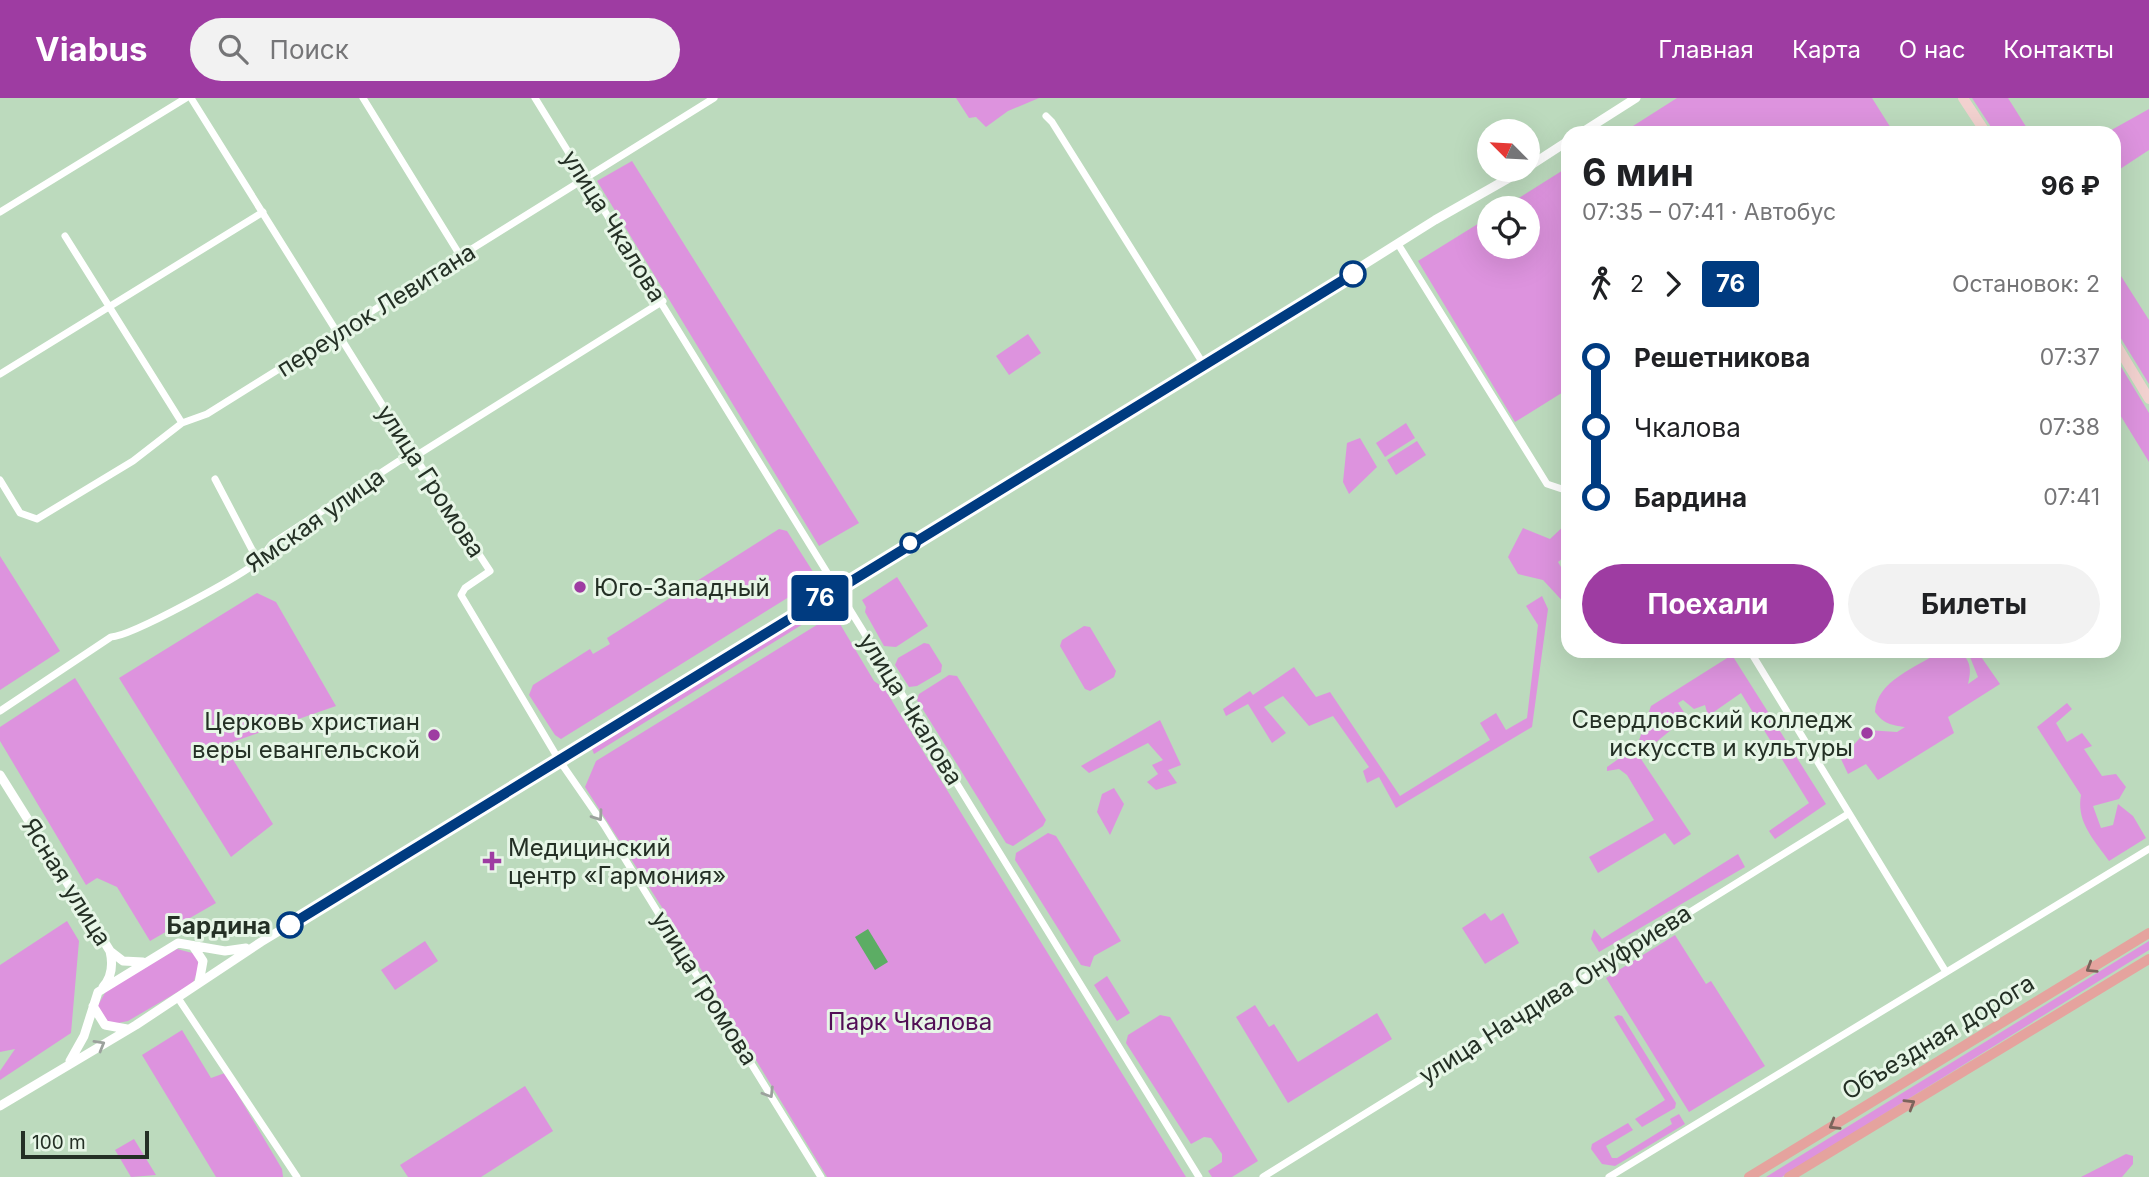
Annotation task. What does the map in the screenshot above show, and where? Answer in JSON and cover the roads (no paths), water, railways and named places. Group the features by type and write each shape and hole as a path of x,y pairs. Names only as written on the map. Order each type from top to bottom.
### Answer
{"main road":[{"path":"1963,98 1981,126"},
{"path":"2121,352 2149,398"},
{"name":"Объездная дорога","path":"1749,1177 2149,933"},
{"name":"Объездная дорога","path":"1789,1177 2149,959"}],"street":[{"name":"улица Громова","path":"188,98 263,212 412,454 490,571 465,588 461,595 559,760 604,825 821,1177"},
{"path":"0,212 188,98"},
{"path":"363,98 461,257"},
{"name":"улица Чкалова","path":"535,98 583,179 663,301 1199,1177"},
{"name":"переулок Левитана","path":"0,480 20,513 37,519 133,461 182,423 207,414 714,98"},
{"path":"1592,126 1636,98"},
{"path":"1045,116 1052,122 1204,365"},
{"path":"1540,159 1561,146"},
{"path":"0,1106 132,1027 261,942 837,587 1503,182"},
{"path":"0,374 263,212"},
{"path":"65,236 182,423"},
{"path":"1398,244 1547,484 1561,489"},
{"name":"Ямская улица","path":"0,711 111,637 126,634 187,603 258,561 273,543 412,454 422,452 663,301"},
{"path":"215,479 258,561"},
{"path":"1754,658 1946,972"},
{"name":"Ясная улица","path":"0,775 110,951 112,965 109,981 98,992 84,1036 69,1063"},
{"name":"улица Начдива Онуфриева","path":"1263,1177 1848,814"},
{"path":"1609,1177 2149,849"},
{"path":"98,992 178,943 233,952 261,942"},
{"path":"191,945 204,961 198,985"},
{"path":"110,951 130,963 150,960"},
{"path":"178,998 297,1177"},
{"path":"92,1005 105,1025 124,1030 132,1027"}],"place":[{"name":"Юго-Западный","path":"580,587"},
{"name":"Свердловский колледж искусств и культуры","path":"1867,733"},
{"name":"Церковь христиан веры евангельской","path":"434,735"},
{"name":"Медицинский центр «Гармония»","path":"492,861"},
{"name":"Бардина","path":"290,925"}],"park label":[{"name":"Парк Чкалова","path":"910,1021"}]}
